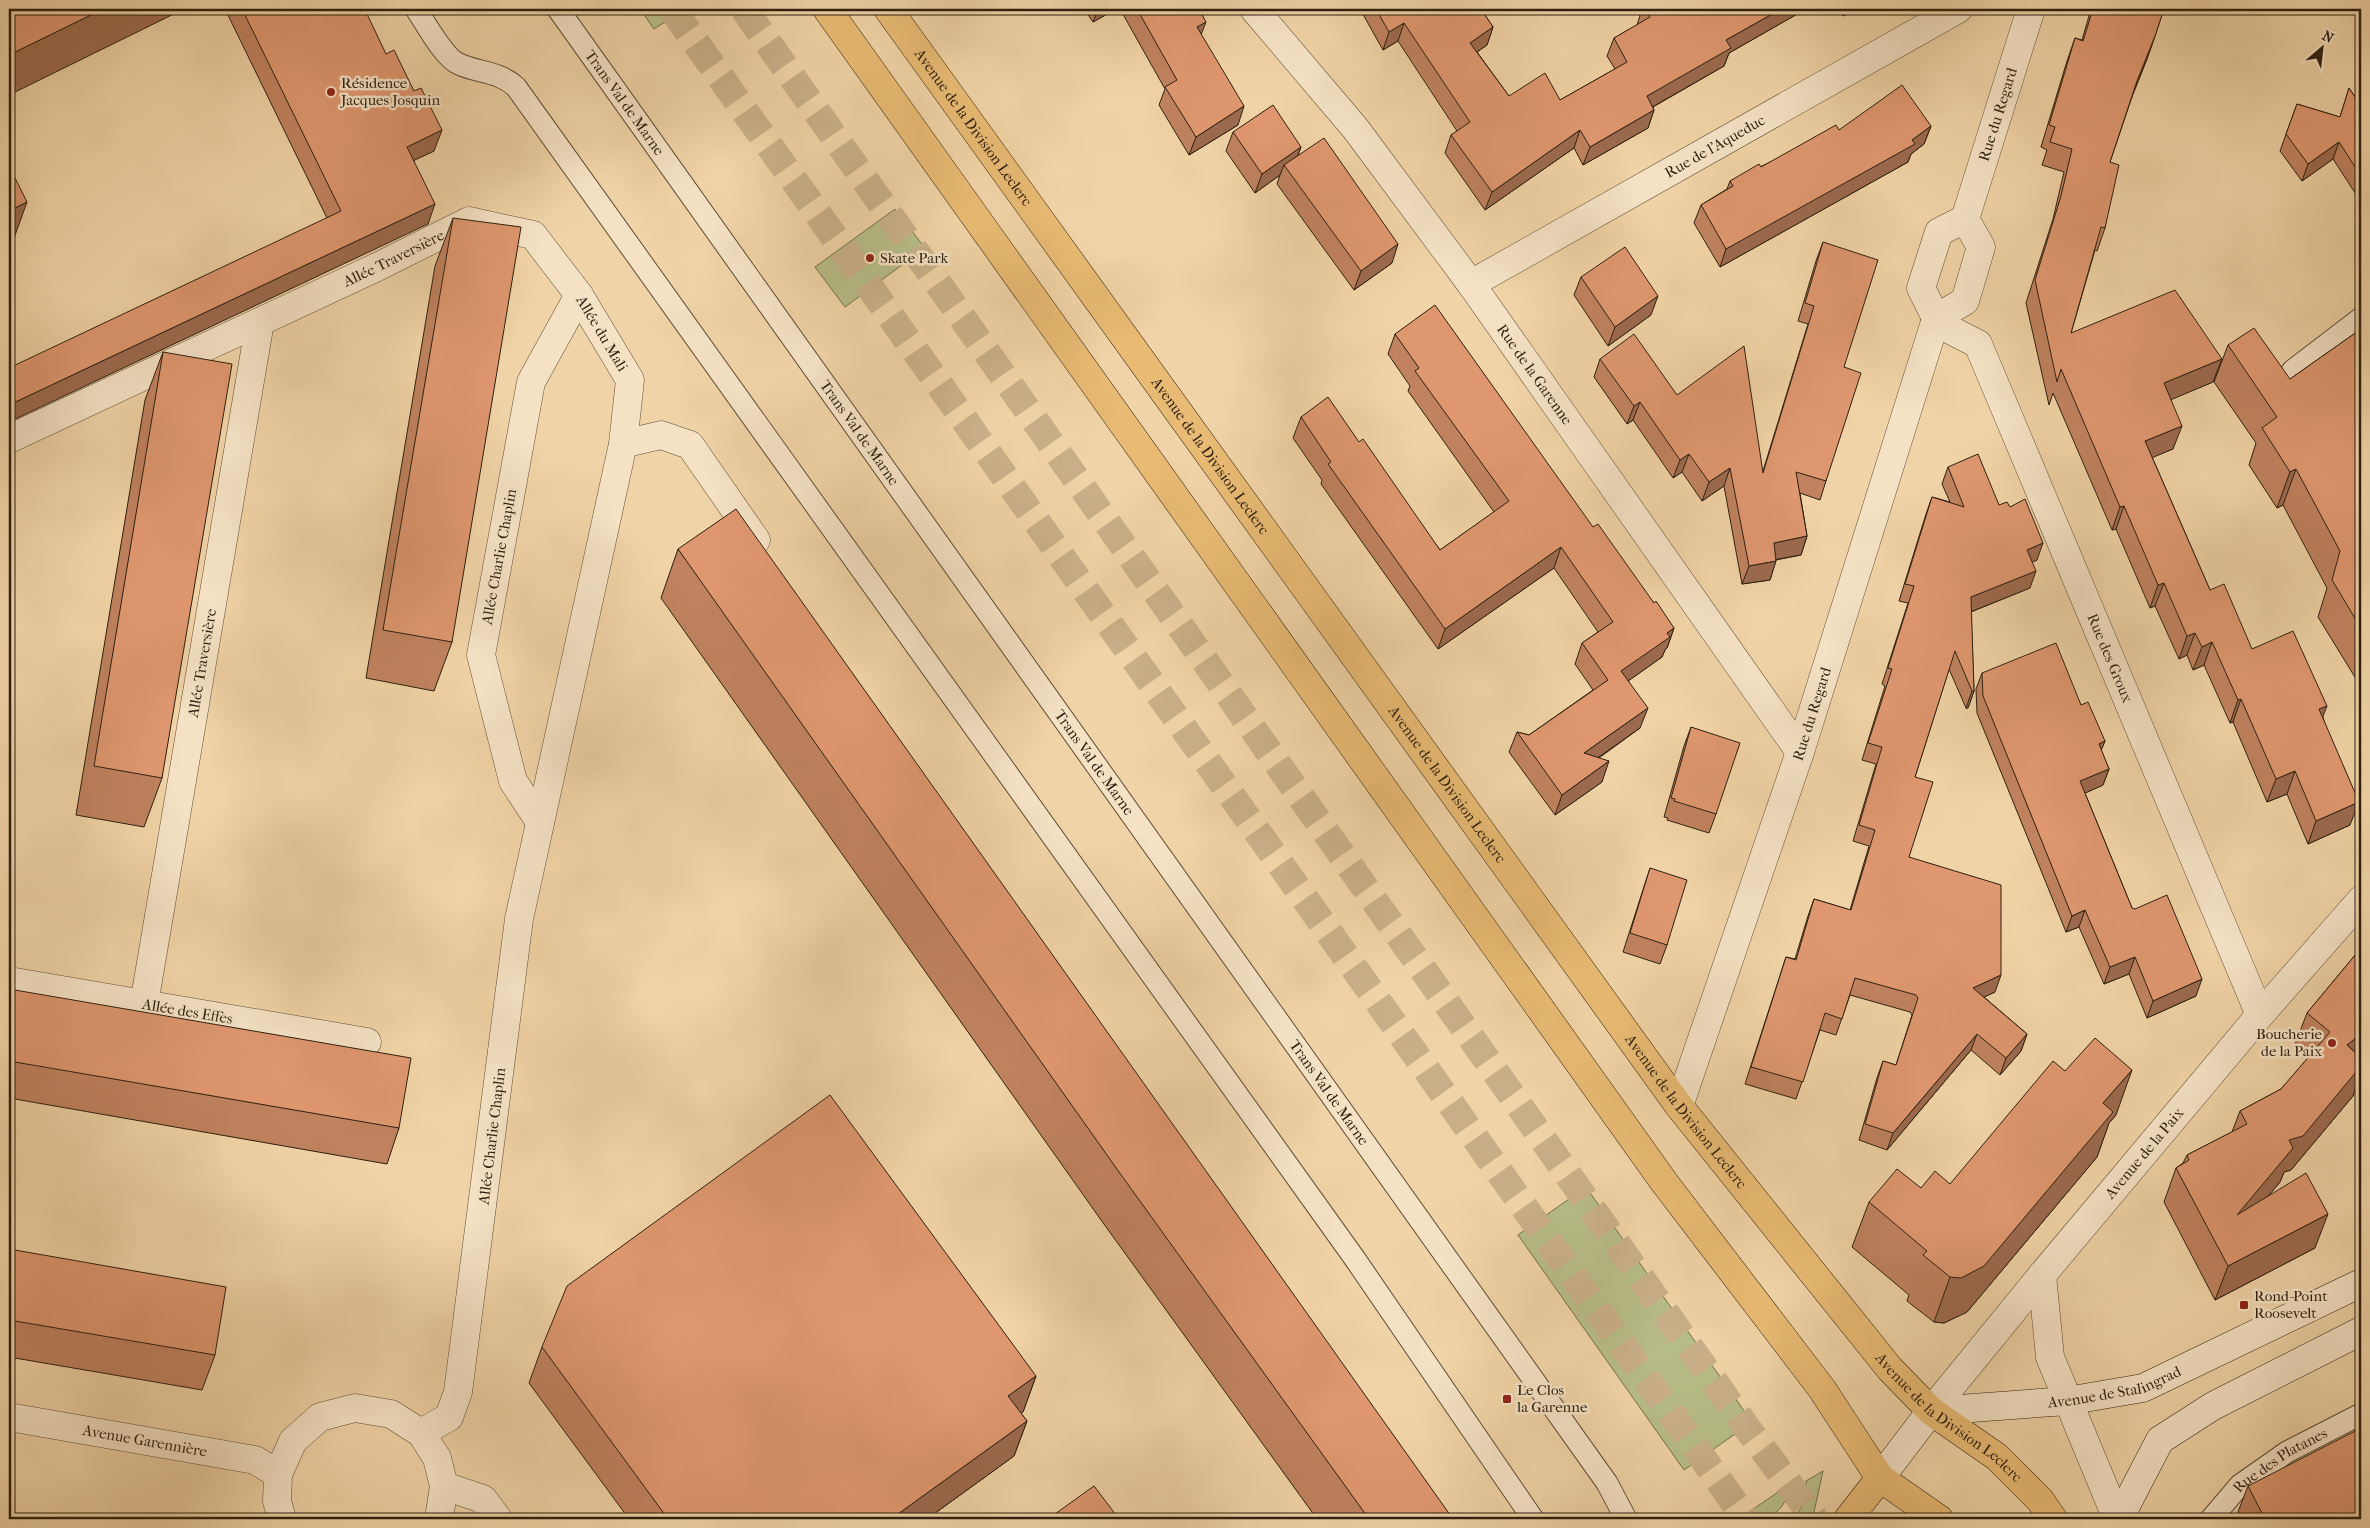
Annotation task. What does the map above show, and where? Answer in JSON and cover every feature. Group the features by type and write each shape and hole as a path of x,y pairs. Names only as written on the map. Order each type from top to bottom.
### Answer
{"main road":[{"path":"827,9 1664,1182 1822,1389 1880,1478 1939,1519"},
{"name":"Avenue de la Division Leclerc","path":"888,9 1679,1106 1890,1369 1930,1411 1997,1457 2040,1500 2053,1519"},
{"path":"1848,1519 1880,1478"}],"street":[{"name":"Rue de la Garenne","path":"1254,9 1355,128 1471,284 1800,752"},
{"name":"Rue de l'Aqueduc","path":"1471,284 1958,9"},
{"name":"Rue du Regard","path":"1966,219 2031,9"},
{"path":"1966,219 1982,248 1965,301 1936,320 1921,288 1939,232 1966,219"},
{"name":"Allée Traversière","path":"9,439 260,322 469,221 533,235"},
{"name":"Allée du Mali","path":"533,235 579,295 630,380 623,444"},
{"name":"Allée Charlie Chaplin","path":"540,822 513,781 481,655 531,382 579,295"},
{"name":"Rue du Regard","path":"1679,1106 1800,752 1936,320"},
{"name":"Rue des Groux","path":"1936,320 1978,344 2260,1016"},
{"name":"Allée Traversière","path":"144,1004 260,322"},
{"path":"623,444 660,435 690,445 770,559"},
{"name":"Allée Charlie Chaplin","path":"421,1433 450,1417 458,1392 519,919 623,444"},
{"name":"Avenue de la Paix","path":"1930,1411 2260,1016 2361,900"},
{"name":"Allée des Effes","path":"9,981 367,1042"},
{"path":"2042,1275 2050,1357 2118,1519"},
{"name":"Avenue de Stalingrad","path":"1930,1411 2067,1401 2142,1388 2361,1283"},
{"path":"2118,1519 2160,1440 2213,1406 2361,1331"},
{"path":"282,1519 276,1501 278,1474 293,1441 320,1417 355,1408 391,1414 421,1433 437,1458 444,1486 439,1519"},
{"path":"1880,1478 1930,1411"},
{"name":"Avenue Garennière","path":"9,1417 255,1460 278,1474"},
{"path":"444,1486 483,1499 498,1519"}],"lane":[{"path":"416,9 450,57 458,64 492,73 509,80 516,87 1355,1259 1533,1519"},
{"name":"Trans Val de Marne","path":"558,9 1601,1475 1626,1519"},
{"path":"2292,370 2361,318"},
{"name":"Rue des Platanes","path":"2212,1519 2240,1485 2287,1452 2361,1414"}],"green space":[{"path":"640,9 685,9 654,29"},
{"name":"Skate Park","path":"895,209 925,248 845,307 815,267"},
{"path":"1586,1187 1752,1422 1684,1470 1518,1235"},
{"path":"1823,1471 1814,1512 1808,1519 1793,1519 1808,1499 1806,1481"},
{"path":"1781,1490 1789,1494 1782,1506 1770,1519 1739,1519"}],"building":[{"path":"9,9 103,9 9,55"},
{"path":"242,9 360,9 362,14 366,12 386,54 394,50 414,91 421,88 442,130 407,147 435,204 9,405 9,368 341,211"},
{"path":"1137,9 1199,9 1206,22 1197,27 1244,106 1196,137 1165,87 1177,80"},
{"path":"1376,9 1481,9 1493,27 1470,43 1509,96 1545,73 1560,100 1627,62 1614,38 1650,17 1645,9 1781,9 1726,40 1731,48 1647,96 1654,110 1590,147 1580,130 1492,192 1451,135 1470,122 1404,23 1389,32"},
{"path":"2093,9 2164,9 2110,162 2119,165 2105,228 2101,227 2071,333 2175,290 2222,359 2164,383 2182,426 2145,441 2210,590 2224,584 2252,649 2293,631 2327,706 2319,709 2359,802 2316,821 2295,771 2276,779 2241,699 2238,700 2212,642 2202,647 2195,633 2187,636 2164,583 2158,585 2124,506 2120,507 2061,369 2057,382 2035,280 2061,196 2072,149 2050,142 2055,127 2049,125 2075,38 2083,41"},
{"path":"1902,85 1931,126 1912,140 1915,144 1726,249 1701,205 1733,186 1730,181 1759,164 1761,167 1836,125 1839,130"},
{"path":"2349,88 2361,106 2361,176 2339,142 2308,164 2286,134 2297,104 2340,117"},
{"path":"1273,105 1301,147 1262,174 1233,132"},
{"path":"1324,138 1398,244 1361,271 1284,165"},
{"path":"9,166 27,202 9,211"},
{"path":"453,218 521,227 452,642 383,630"},
{"path":"1823,242 1878,260 1844,367 1861,373 1826,481 1796,472 1807,536 1774,543 1776,561 1749,566 1730,468 1709,482 1689,454 1680,460 1640,402 1634,406 1600,359 1634,334 1677,395 1744,346 1763,473 1814,306 1805,303"},
{"path":"1625,247 1658,296 1615,327 1581,277"},
{"path":"1435,305 1593,527 1598,524 1674,628 1667,633 1670,637 1621,671 1648,708 1584,753 1609,761 1562,795 1517,732 1529,735 1608,680 1582,643 1613,622 1561,547 1445,629 1328,464 1331,462 1301,417 1328,397 1359,442 1363,439 1440,550 1509,501 1415,371 1419,368 1395,334"},
{"path":"2254,328 2290,379 2361,329 2361,628 2332,580 2340,551 2296,469 2290,472 2262,428 2277,417 2228,345"},
{"path":"163,352 232,364 162,778 94,766"},
{"path":"1978,454 1999,505 2007,502 2010,507 2025,499 2043,543 2027,550 2036,571 1971,597 1974,691 1972,691 1955,651 1915,777 1933,782 1909,857 2001,885 2001,975 1973,988 2027,1034 2006,1058 1977,1034 1893,1133 1865,1124 1883,1061 1896,1065 1918,998 1916,995 1855,978 1842,1019 1825,1013 1803,1082 1751,1067 1786,957 1796,960 1814,899 1851,910 1875,830 1859,825 1882,747 1868,743 1892,669 1888,668 1914,586 1905,584 1932,497 1964,507 1948,467"},
{"path":"736,509 1453,1519 1369,1519 1119,1172 678,549"},
{"path":"2056,643 2081,705 2088,702 2105,741 2099,744 2109,769 2080,781 2132,908 2135,909 2167,895 2202,979 2153,1001 2135,957 2110,967 2085,910 2072,916 1983,696 1982,673"},
{"path":"1691,727 1740,743 1716,814 1674,801 1675,799 1671,798"},
{"path":"1650,868 1687,880 1667,945 1630,933"},
{"path":"2361,948 2361,1034 2347,1045 2361,1058 2361,1066 2303,1136 2289,1140 2293,1148 2237,1215 2306,1173 2328,1214 2228,1266 2176,1168 2189,1160 2187,1155 2247,1124 2240,1111 2281,1089 2330,1032 2307,1013"},
{"path":"9,989 411,1058 399,1128 9,1061"},
{"path":"2095,1038 2132,1070 2103,1103 2113,1112 1984,1266 1961,1278 1950,1277 1923,1255 1927,1251 1869,1202 1897,1169 1921,1188 1935,1171 1950,1184 2053,1061 2065,1071"},
{"path":"830,1095 1036,1376 1008,1396 1027,1421 891,1519 668,1519 542,1347 567,1286"},
{"path":"9,1249 226,1287 215,1355 9,1320"},
{"path":"2361,1428 2361,1519 2265,1519 2248,1486"},
{"path":"1094,1486 1119,1519 1048,1519"}],"tunnel":[{"path":"672,9 1746,1519"},
{"path":"744,9 1747,1428 1815,1519"}],"place":[{"name":"Résidence Jacques Josquin","path":"331,92"},
{"name":"Skate Park","path":"870,258"},
{"name":"Boucherie de la Paix","path":"2332,1043"},
{"name":"Rond-Point Roosevelt","path":"2244,1305"},
{"name":"Le Clos la Garenne","path":"1507,1399"}]}
